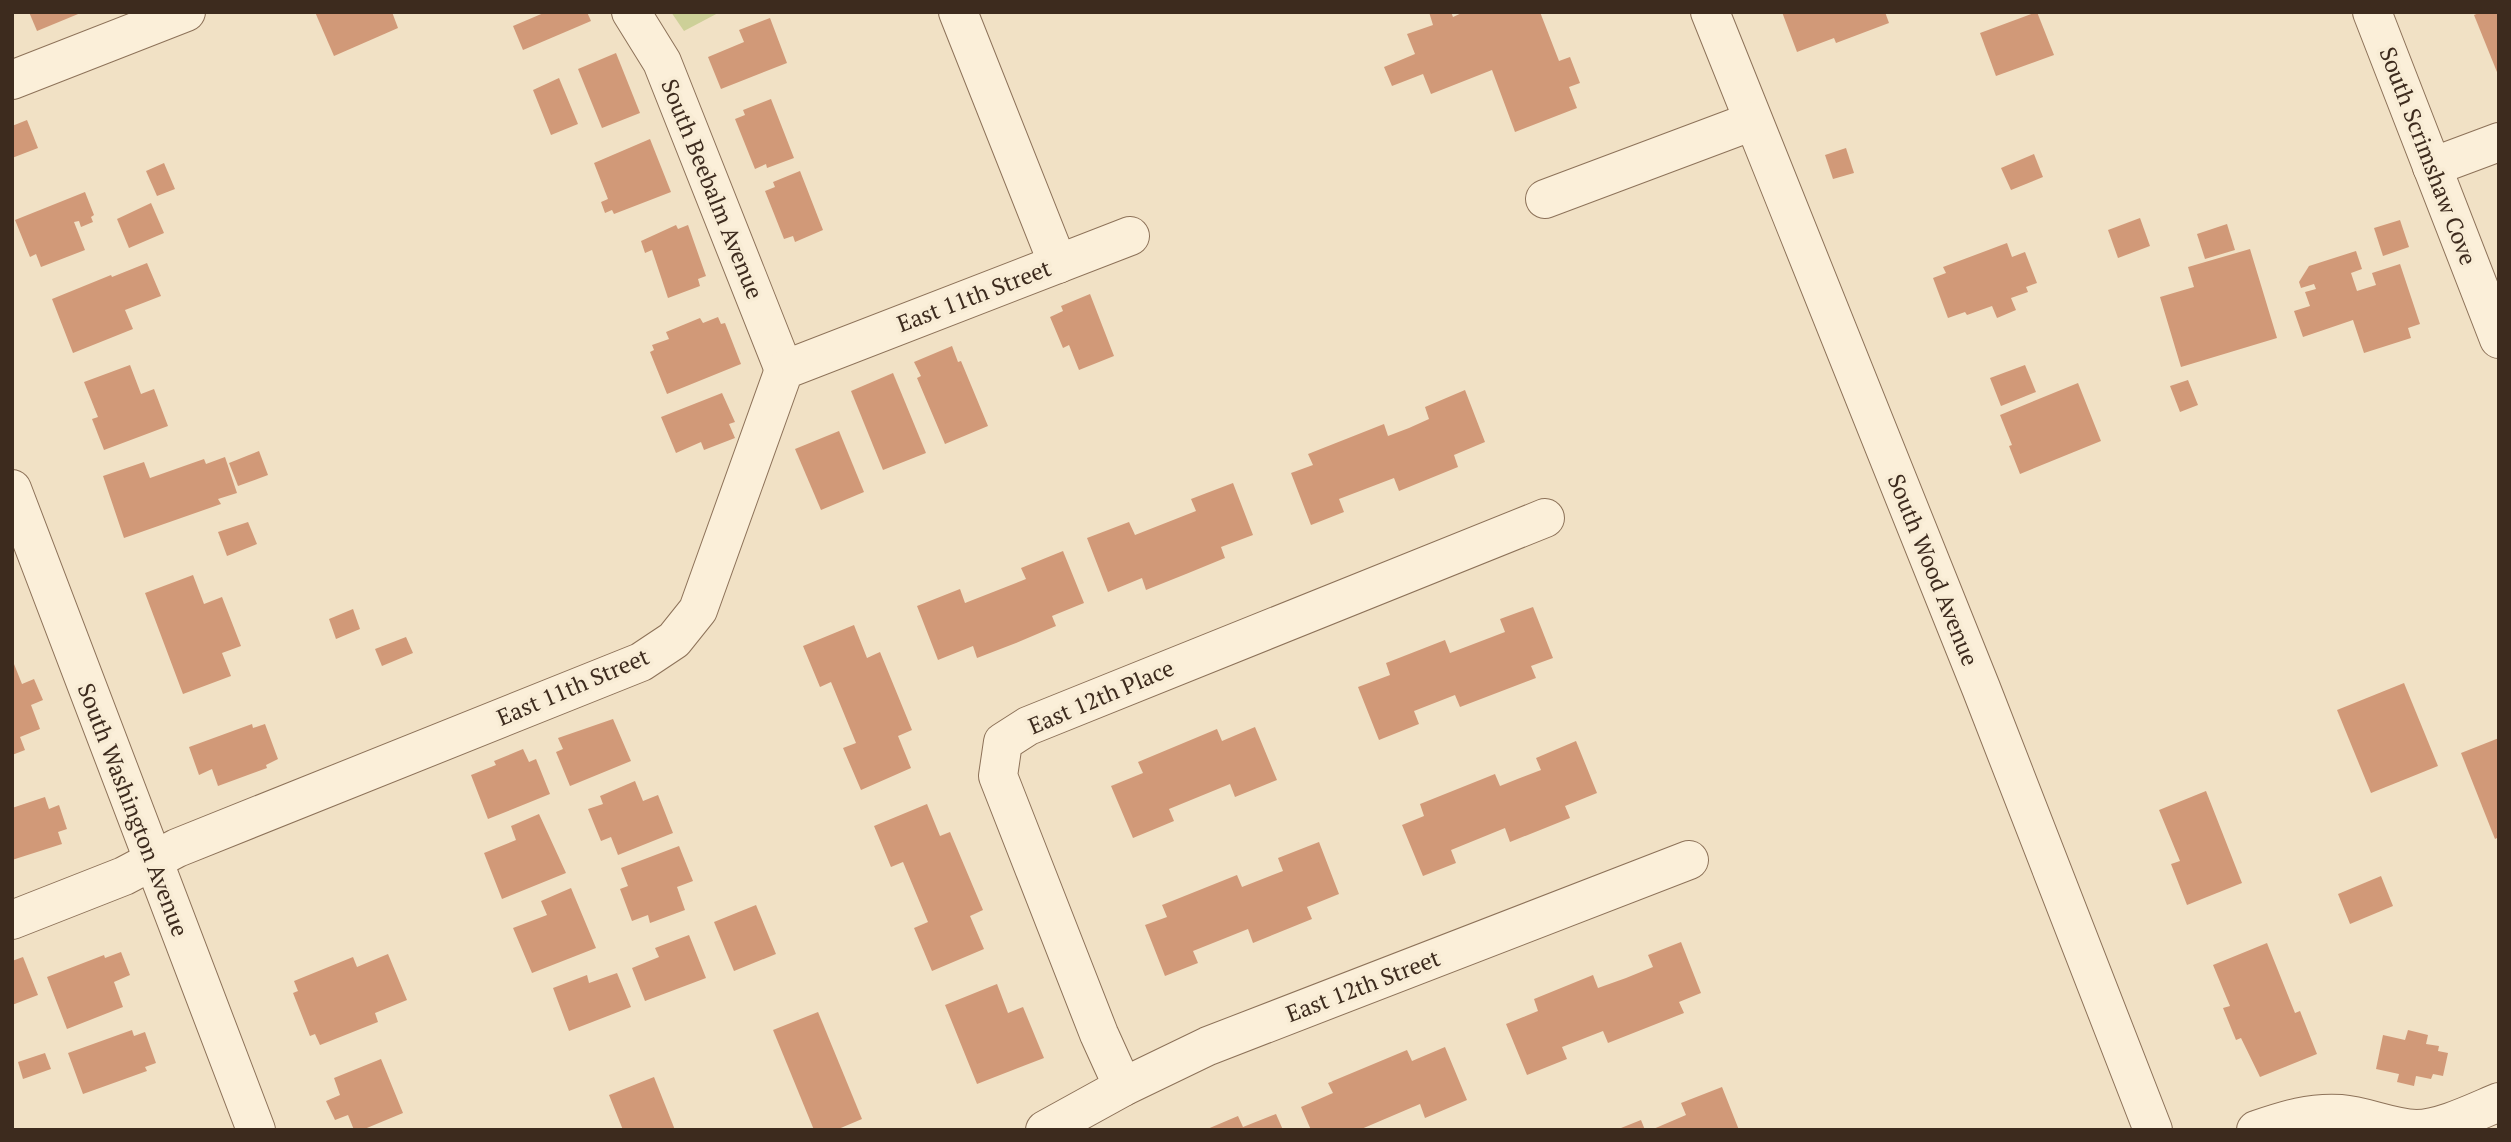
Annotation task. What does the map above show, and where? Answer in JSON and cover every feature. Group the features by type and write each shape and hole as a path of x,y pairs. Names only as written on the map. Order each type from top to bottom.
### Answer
{"street":[{"path":"12,80 186,12"},
{"name":"South Beebalm Avenue","path":"631,12 662,62 784,370"},
{"path":"958,12 1058,264"},
{"name":"South Wood Avenue","path":"1710,12 1981,688 2153,1130"},
{"name":"South Scrimshaw Cove","path":"2372,12 2499,340"},
{"path":"1545,199 1753,121"},
{"path":"2432,167 2499,142"},
{"name":"East 11th Street","path":"12,920 124,876 177,848 641,662 674,640 698,610 784,370 1130,236"},
{"name":"South Washington Avenue","path":"12,489 256,1130"},
{"name":"East 12th Place","path":"1123,1087 1099,1034 998,776 1003,742 1028,726 1545,518"},
{"name":"East 12th Street","path":"1045,1130 1123,1087 1208,1046 1689,860"},
{"path":"2261,1129 2299,1115 2343,1114 2378,1124 2418,1129 2457,1119 2499,1102"}],"green space":[{"path":"671,12 720,12 684,31"}],"building":[{"path":"29,12 83,12 37,31"},
{"path":"315,12 392,12 398,28 334,56"},
{"path":"546,12 587,12 591,21 523,50 513,26"},
{"path":"1429,12 1451,12 1453,17 1464,12 1540,12 1559,61 1570,57 1580,83 1569,87 1577,108 1515,132 1492,70 1431,94 1423,74 1392,86 1384,67 1415,54 1407,34 1433,25"},
{"path":"1782,12 1885,12 1889,23 1836,43 1834,38 1797,52"},
{"path":"2037,12 2054,55 1996,76 1980,33"},
{"path":"2481,12 2499,12 2499,77 2474,15"},
{"path":"770,18 787,63 721,89 708,57 744,42 739,30"},
{"path":"616,53 640,113 602,128 578,69"},
{"path":"559,78 578,124 551,135 533,90"},
{"path":"771,99 794,158 767,168 766,164 755,169 735,119 745,115 743,110"},
{"path":"27,120 38,148 12,158 12,126"},
{"path":"650,139 671,192 614,214 612,210 605,213 601,202 608,199 594,163"},
{"path":"1846,148 1854,173 1833,179 1825,155"},
{"path":"2034,154 2043,177 2011,190 2001,168"},
{"path":"164,163 175,189 157,196 146,171"},
{"path":"800,171 823,230 795,242 793,236 784,239 765,191 775,187 773,182"},
{"path":"85,192 94,215 91,217 93,222 81,227 79,221 74,222 85,250 41,267 36,254 30,257 15,220"},
{"path":"151,203 164,233 129,248 117,219"},
{"path":"2140,218 2150,246 2118,258 2108,230"},
{"path":"2400,220 2409,247 2383,256 2374,228"},
{"path":"2227,224 2235,250 2205,259 2197,234"},
{"path":"676,225 678,229 688,225 706,276 698,279 700,286 668,298 652,250 645,253 641,241"},
{"path":"2007,243 2012,257 2025,252 2037,283 2026,287 2028,292 2011,298 2016,310 1997,318 1992,306 1967,315 1965,312 1948,318 1933,278 1946,273 1943,267"},
{"path":"2250,249 2277,338 2181,367 2160,297 2194,287 2188,267"},
{"path":"2356,251 2362,269 2351,273 2357,291 2376,285 2372,273 2400,264 2420,324 2408,328 2411,338 2364,353 2353,320 2303,337 2294,311 2310,306 2305,292 2316,289 2314,284 2301,288 2299,282 2309,266"},
{"path":"147,263 161,296 125,310 133,329 73,353 52,299"},
{"path":"1090,294 1114,356 1079,370 1069,345 1063,348 1050,317 1063,311 1061,306"},
{"path":"718,317 721,324 725,323 741,364 667,394 650,352 654,350 652,345 669,339 666,332 700,318 703,323"},
{"path":"952,346 988,426 945,444 917,378 921,376 914,362"},
{"path":"130,365 141,394 154,389 168,426 104,450 92,419 98,417 84,382"},
{"path":"2025,365 2036,392 2001,406 1990,378"},
{"path":"893,373 926,453 883,470 851,391"},
{"path":"2188,380 2198,405 2180,412 2170,386"},
{"path":"2078,383 2101,441 2020,474 2000,415"},
{"path":"1465,390 1485,442 1454,455 1458,467 1399,491 1394,478 1339,499 1344,512 1311,525 1291,473 1313,465 1308,454 1384,424 1388,436 1409,428 1429,419 1425,407"},
{"path":"722,393 735,422 729,424 735,438 704,450 701,442 676,453 661,417"},
{"path":"839,431 864,492 821,510 795,449"},
{"path":"259,451 268,475 238,486 229,463"},
{"path":"225,457 237,493 218,499 221,504 124,538 103,476 144,462 150,478 204,459 206,464"},
{"path":"1233,483 1253,535 1221,547 1225,558 1146,590 1142,578 1108,592 1087,538 1129,522 1135,535 1196,511 1191,499"},
{"path":"248,522 257,544 227,556 218,532"},
{"path":"1063,551 1084,603 1052,616 1056,626 1016,643 977,658 973,646 938,660 917,606 960,589 965,603 1026,579 1021,568"},
{"path":"193,575 204,604 222,597 241,646 222,653 231,676 183,694 145,593"},
{"path":"1533,607 1553,658 1531,666 1536,678 1460,707 1455,695 1414,711 1419,724 1379,740 1358,687 1390,675 1386,663 1445,640 1450,653 1505,632 1500,619"},
{"path":"353,609 360,629 336,639 329,619"},
{"path":"854,625 867,658 880,652 912,730 898,736 911,768 861,790 843,748 856,743 831,682 820,687 803,646"},
{"path":"406,637 413,653 382,666 375,649"},
{"path":"12,659 22,684 34,679 43,700 31,705 40,729 20,737 25,750 12,755"},
{"path":"2404,683 2438,766 2371,793 2337,710"},
{"path":"613,719 631,761 570,786 556,752 563,749 558,738"},
{"path":"252,724 253,728 265,724 278,759 266,765 267,768 218,786 212,769 199,775 189,747"},
{"path":"1255,727 1277,780 1235,797 1230,784 1169,809 1174,821 1133,838 1111,786 1143,773 1138,762 1217,729 1222,741"},
{"path":"2499,738 2499,837 2495,839 2461,753"},
{"path":"1576,741 1597,793 1565,806 1570,818 1510,842 1505,828 1451,850 1456,863 1423,876 1402,825 1424,816 1420,804 1495,774 1500,786 1541,770 1536,758"},
{"path":"523,749 529,762 536,759 550,794 488,819 471,775 496,765 494,761"},
{"path":"635,781 643,801 658,795 673,833 618,855 611,837 601,841 588,809 603,804 600,796"},
{"path":"2206,791 2242,883 2187,905 2171,864 2180,861 2159,810"},
{"path":"45,797 49,809 59,805 67,829 58,832 62,844 12,860 12,808"},
{"path":"927,804 940,836 950,832 983,910 970,916 984,949 932,971 914,928 928,922 903,862 891,867 874,826"},
{"path":"539,814 566,873 502,899 484,853 516,840 511,826"},
{"path":"1319,842 1339,894 1307,907 1312,919 1253,943 1248,929 1193,951 1198,963 1165,976 1145,925 1167,917 1162,905 1237,875 1242,887 1283,871 1278,858"},
{"path":"679,846 693,881 677,887 685,910 650,923 648,915 632,921 620,889 628,886 621,868"},
{"path":"2381,876 2393,906 2350,924 2338,894"},
{"path":"571,888 596,948 532,973 513,928 547,915 541,901"},
{"path":"756,905 776,954 734,971 714,922"},
{"path":"689,935 706,978 645,1001 632,968 659,957 655,948"},
{"path":"1681,942 1701,993 1679,1002 1684,1013 1608,1043 1603,1031 1562,1047 1567,1059 1527,1075 1506,1024 1538,1011 1534,999 1593,975 1598,988 1626,978 1653,967 1648,955"},
{"path":"2267,943 2295,1013 2300,1011 2317,1054 2260,1077 2241,1038 2236,1040 2223,1008 2230,1006 2213,965"},
{"path":"121,952 130,975 114,982 123,1007 67,1029 47,977 104,955 105,958"},
{"path":"388,954 407,1000 375,1013 378,1022 320,1045 315,1034 310,1036 293,993 298,991 294,981 353,957 357,967"},
{"path":"23,957 38,995 12,1005 12,961"},
{"path":"617,973 631,1007 569,1031 553,988 587,975 589,983"},
{"path":"997,984 1008,1013 1023,1007 1044,1058 977,1084 945,1005"},
{"path":"818,1012 862,1119 836,1130 814,1130 773,1030"},
{"path":"132,1030 134,1036 145,1032 156,1063 145,1067 147,1071 83,1094 68,1053"},
{"path":"2408,1030 2428,1035 2426,1044 2439,1046 2438,1051 2448,1053 2443,1076 2433,1074 2431,1079 2416,1076 2414,1086 2397,1082 2399,1074 2376,1069 2383,1035 2405,1040"},
{"path":"1445,1047 1467,1100 1425,1118 1420,1104 1359,1130 1311,1130 1301,1107 1333,1093 1328,1083 1407,1050 1412,1061"},
{"path":"45,1053 51,1069 23,1079 18,1062"},
{"path":"381,1059 403,1113 362,1130 354,1130 348,1115 335,1120 326,1101 340,1095 334,1078"},
{"path":"654,1077 675,1130 623,1130 609,1095"},
{"path":"1722,1087 1739,1130 1651,1130 1686,1115 1681,1103"},
{"path":"1276,1114 1283,1130 1205,1130 1238,1116 1243,1127"},
{"path":"1641,1120 1645,1130 1616,1130"}]}
